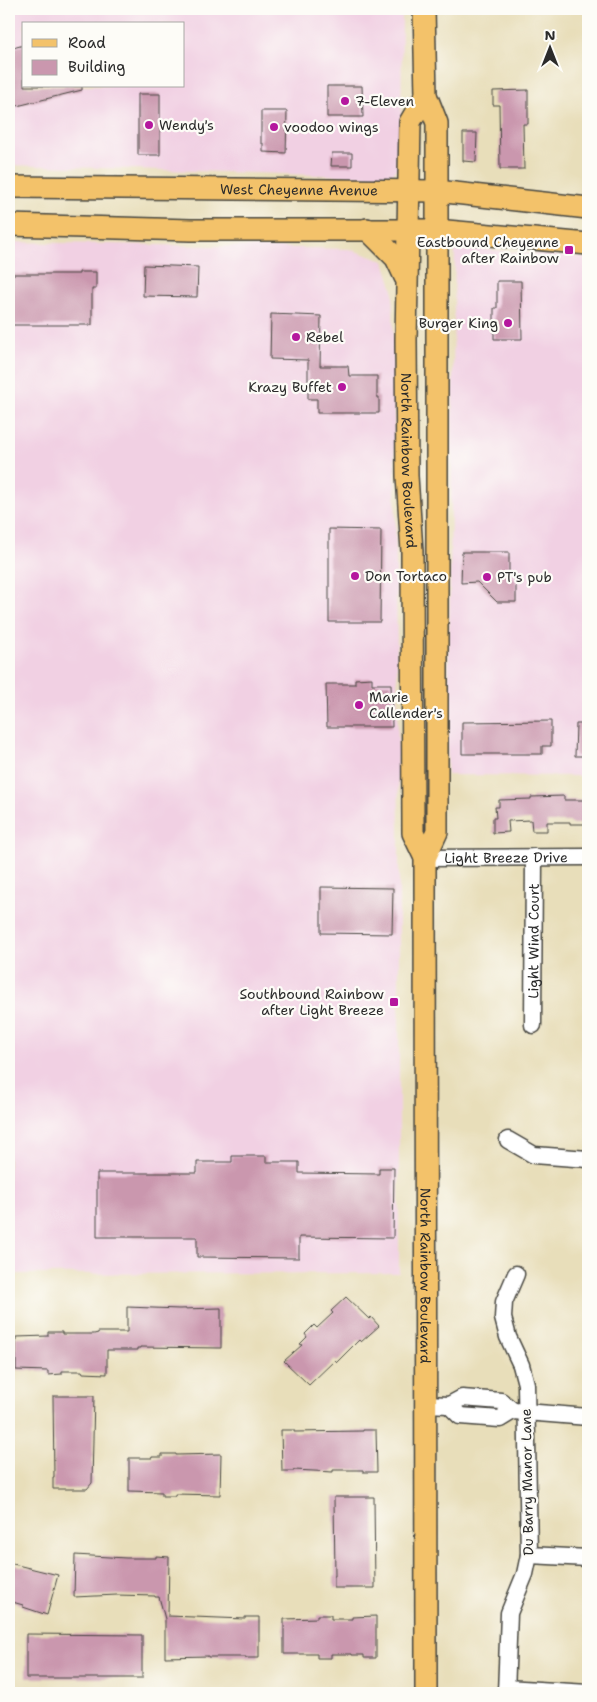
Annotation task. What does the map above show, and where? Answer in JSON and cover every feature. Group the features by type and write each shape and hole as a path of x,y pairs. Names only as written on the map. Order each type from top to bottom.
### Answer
{"main road":[{"name":"North Rainbow Boulevard","path":"424,9 426,95 436,123 438,832 425,858"},
{"name":"North Rainbow Boulevard","path":"426,95 410,122 406,278 407,476 412,551 413,833 425,858 426,1693"},
{"name":"West Cheyenne Avenue","path":"9,188 437,191 588,208"},
{"path":"9,225 191,230 407,229 588,244"},
{"path":"367,229 396,258 406,278"},
{"path":"413,653 437,655"}],"street":[{"name":"Light Wind Court","path":"533,1025 534,857"},
{"name":"Light Breeze Drive","path":"425,858 588,857"},
{"path":"508,1140 534,1155 588,1158"},
{"name":"Du Barry Manor Lane","path":"506,1690 509,1613 525,1574 529,1555 520,1412 526,1384 521,1365 508,1337 503,1318 504,1302 516,1274"},
{"path":"426,1404 449,1405 462,1398 501,1401 520,1412 588,1417"},
{"path":"529,1555 588,1558"},
{"path":"506,1690 588,1693"}],"shaded area":[{"path":"9,9 402,9 401,160 394,173 378,177 9,165"},
{"path":"9,242 349,249 384,261 393,290 399,834 399,1273 9,1274"},
{"path":"455,247 588,258 588,776 447,775"}],"building":[{"path":"22,46 22,88 82,88 82,90 9,108 9,49"},
{"name":"7-Eleven","path":"327,86 362,86 363,117 327,117"},
{"path":"528,90 528,124 523,124 524,169 500,169 499,105 493,105 493,91"},
{"name":"Wendy's","path":"138,94 160,94 160,155 138,155"},
{"name":"voodoo wings","path":"261,111 287,111 286,153 263,152 263,143 261,143"},
{"path":"463,133 477,133 476,162 463,161"},
{"path":"332,153 352,153 352,166 331,166"},
{"path":"144,265 198,267 197,297 143,296"},
{"path":"79,272 96,272 96,289 92,289 92,325 9,325 9,274 79,274"},
{"name":"Burger King","path":"497,281 521,281 522,339 494,339 494,308 497,308"},
{"path":"271,314 321,316 320,366 348,366 349,376 377,376 379,413 317,413 317,399 308,399 308,360 270,359"},
{"name":"Don Tortaco","path":"329,529 381,530 380,622 329,622"},
{"name":"PT's pub","path":"462,552 509,552 509,574 516,581 516,602 497,602 477,582 461,583"},
{"name":"Marie Callender's","path":"372,678 372,684 391,684 392,727 327,727 326,684 355,684 355,679"},
{"path":"551,721 551,746 542,746 542,754 462,754 462,722"},
{"path":"576,724 588,724 588,756 575,756"},
{"path":"564,796 564,800 588,800 588,820 585,820 585,824 547,822 547,831 532,831 531,820 508,821 509,832 493,833 493,818 496,818 495,807 499,807 499,800"},
{"path":"321,887 393,888 392,934 321,933"},
{"path":"232,1156 266,1156 266,1162 299,1162 299,1173 379,1174 379,1168 394,1168 393,1238 299,1237 299,1258 197,1257 197,1237 97,1237 97,1173 197,1173 197,1162 232,1162"},
{"path":"346,1297 379,1326 361,1342 359,1340 337,1362 335,1360 309,1385 284,1361 302,1345 300,1344 307,1337 305,1334 314,1325 317,1328"},
{"path":"127,1307 221,1308 221,1348 140,1347 137,1350 107,1350 107,1374 62,1371 62,1374 48,1375 48,1371 16,1370 16,1337 48,1336 48,1332 94,1334 98,1332 127,1332"},
{"path":"53,1396 94,1396 92,1483 87,1489 53,1489"},
{"path":"281,1430 294,1430 294,1432 376,1430 377,1472 363,1472 363,1470 333,1470 333,1472 282,1471"},
{"path":"162,1454 221,1454 220,1495 175,1494 175,1496 162,1496 162,1492 129,1491 129,1458 162,1457"},
{"path":"334,1497 374,1497 375,1588 334,1588"},
{"path":"75,1555 126,1558 169,1557 168,1616 245,1619 245,1617 259,1617 259,1658 165,1657 165,1619 159,1597 117,1595 74,1597"},
{"path":"9,1563 58,1575 47,1615 9,1601"},
{"path":"317,1615 331,1615 331,1619 376,1616 376,1658 364,1658 364,1655 352,1654 331,1654 331,1658 317,1658 317,1654 284,1654 284,1619 317,1618"},
{"path":"26,1634 142,1635 142,1678 26,1678"}],"place":[{"name":"7-Eleven","path":"345,101"},
{"name":"Wendy's","path":"149,125"},
{"name":"voodoo wings","path":"274,127"},
{"name":"Eastbound Cheyenne after Rainbow","path":"569,250"},
{"name":"Burger King","path":"508,323"},
{"name":"Rebel","path":"296,337"},
{"name":"Krazy Buffet","path":"342,387"},
{"name":"Don Tortaco","path":"355,576"},
{"name":"PT's pub","path":"487,577"},
{"name":"Marie Callender's","path":"359,705"},
{"name":"Southbound Rainbow after Light Breeze","path":"394,1002"}]}
